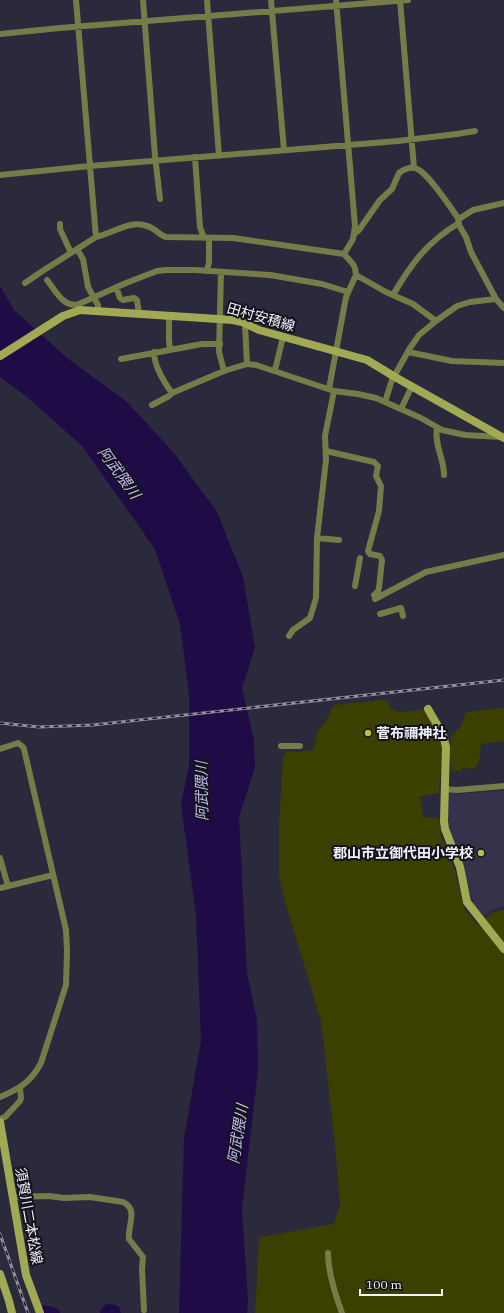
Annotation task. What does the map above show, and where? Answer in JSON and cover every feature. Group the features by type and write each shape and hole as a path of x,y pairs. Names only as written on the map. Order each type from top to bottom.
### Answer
{"main road":[{"name":"田村安積線","path":"0,356 63,316 83,309 169,316 221,318 233,320 259,330 366,360 503,438"},
{"path":"428,709 443,735 446,747 444,789 445,829 460,867 467,902 504,949"},
{"name":"須賀川二本松線","path":"0,1121 26,1275 40,1313"},
{"path":"0,1274 10,1301 12,1313"}],"street":[{"path":"76,0 96,237"},
{"path":"143,0 160,199"},
{"path":"207,0 219,156"},
{"path":"271,0 284,150"},
{"path":"400,0 414,168"},
{"path":"0,34 208,17 336,3 408,0"},
{"path":"336,3 355,233 344,254"},
{"path":"0,175 90,166 348,145 474,131"},
{"path":"194,158 200,227 206,238 208,262 207,271"},
{"path":"355,233 359,230 380,200 392,189 399,173 404,170 414,168 430,180 459,221 471,252 501,303"},
{"path":"393,295 407,271 423,252 439,237 473,210 504,202"},
{"path":"60,224 60,229 71,253"},
{"path":"25,284 96,237 136,224 147,225 162,236 166,237 241,239 344,254 353,264 356,274 346,297 335,351 332,390 325,436 326,451 317,538 317,579 315,603 310,618 294,630 289,636"},
{"path":"77,249 83,259 88,285 98,305 98,310"},
{"path":"47,280 64,302 75,305 94,298 116,287 161,270 183,269 277,275 322,284 348,292"},
{"path":"222,272 219,352 224,371"},
{"path":"356,274 393,295 413,304 436,321"},
{"path":"116,287 120,298 123,300 134,298 137,300 139,314"},
{"path":"385,402 395,377 419,335 454,308 466,303 484,299 501,303"},
{"path":"169,316 170,350"},
{"path":"245,324 247,364"},
{"path":"275,370 283,337"},
{"path":"121,359 198,345 220,344"},
{"path":"154,352 156,365 172,394"},
{"path":"408,352 452,361 504,363"},
{"path":"152,404 224,371 247,364 275,370 332,390 366,395 421,418 437,428 465,435 503,438"},
{"path":"401,409 412,386"},
{"path":"437,428 436,442 442,459 444,475"},
{"path":"326,451 374,462 378,466 376,476 381,486 379,511 368,552 370,554 380,556 382,560 379,588 374,597 426,572 504,554"},
{"path":"317,538 339,540"},
{"path":"355,586 360,558"},
{"path":"380,614 401,608 403,616"},
{"path":"0,749 16,743 23,747 66,930 68,962 66,985 41,1063 33,1077 20,1088 0,1097"},
{"path":"281,746 300,746"},
{"path":"444,789 457,790 504,786"},
{"path":"0,858 8,886"},
{"path":"0,888 53,875"},
{"path":"0,1121 20,1101 20,1088"},
{"path":"13,1196 49,1196 64,1198 90,1197 123,1202 128,1205 131,1211 131,1225 128,1235 129,1239 143,1257 142,1269 144,1310"},
{"path":"328,1253 337,1301 342,1313"}],"shaded area":[{"path":"381,700 388,701 390,708 398,712 423,710 433,724 438,735 442,746 439,793 420,797 423,817 439,818 441,837 454,868 465,910 478,925 492,913 504,909 504,1313 255,1313 259,1237 334,1224 340,1205 321,1021 284,899 279,874 279,826 283,756 287,751 297,752 313,750 318,730 325,723 335,705"},
{"path":"504,708 504,744 503,741 481,744 479,762 474,769 462,768 461,771 451,771 451,736 461,726 466,712"},
{"name":"郡山市立御代田小学校","path":"446,786 456,794 504,791 504,906 491,910 485,916 474,905 447,831"}],"water":[{"name":"阿武隈川","path":"0,286 14,310 67,358 127,402 174,453 217,512 243,577 255,648 242,688 254,740 255,768 239,817 247,973 257,1020 258,1071 242,1209 248,1300 247,1313 179,1313 184,1138 201,1041 196,915 181,805 189,765 189,694 180,624 155,549 82,446 26,396 0,377"}],"waterway":[{"path":"105,1313 108,1309 115,1310 116,1313"},
{"path":"44,1310 55,1313"}],"railway":[{"path":"0,723 39,727 93,725 504,680"},
{"path":"0,1234 28,1313"}],"place":[{"name":"菅布禰神社","path":"368,733"},
{"name":"郡山市立御代田小学校","path":"481,853"}]}
